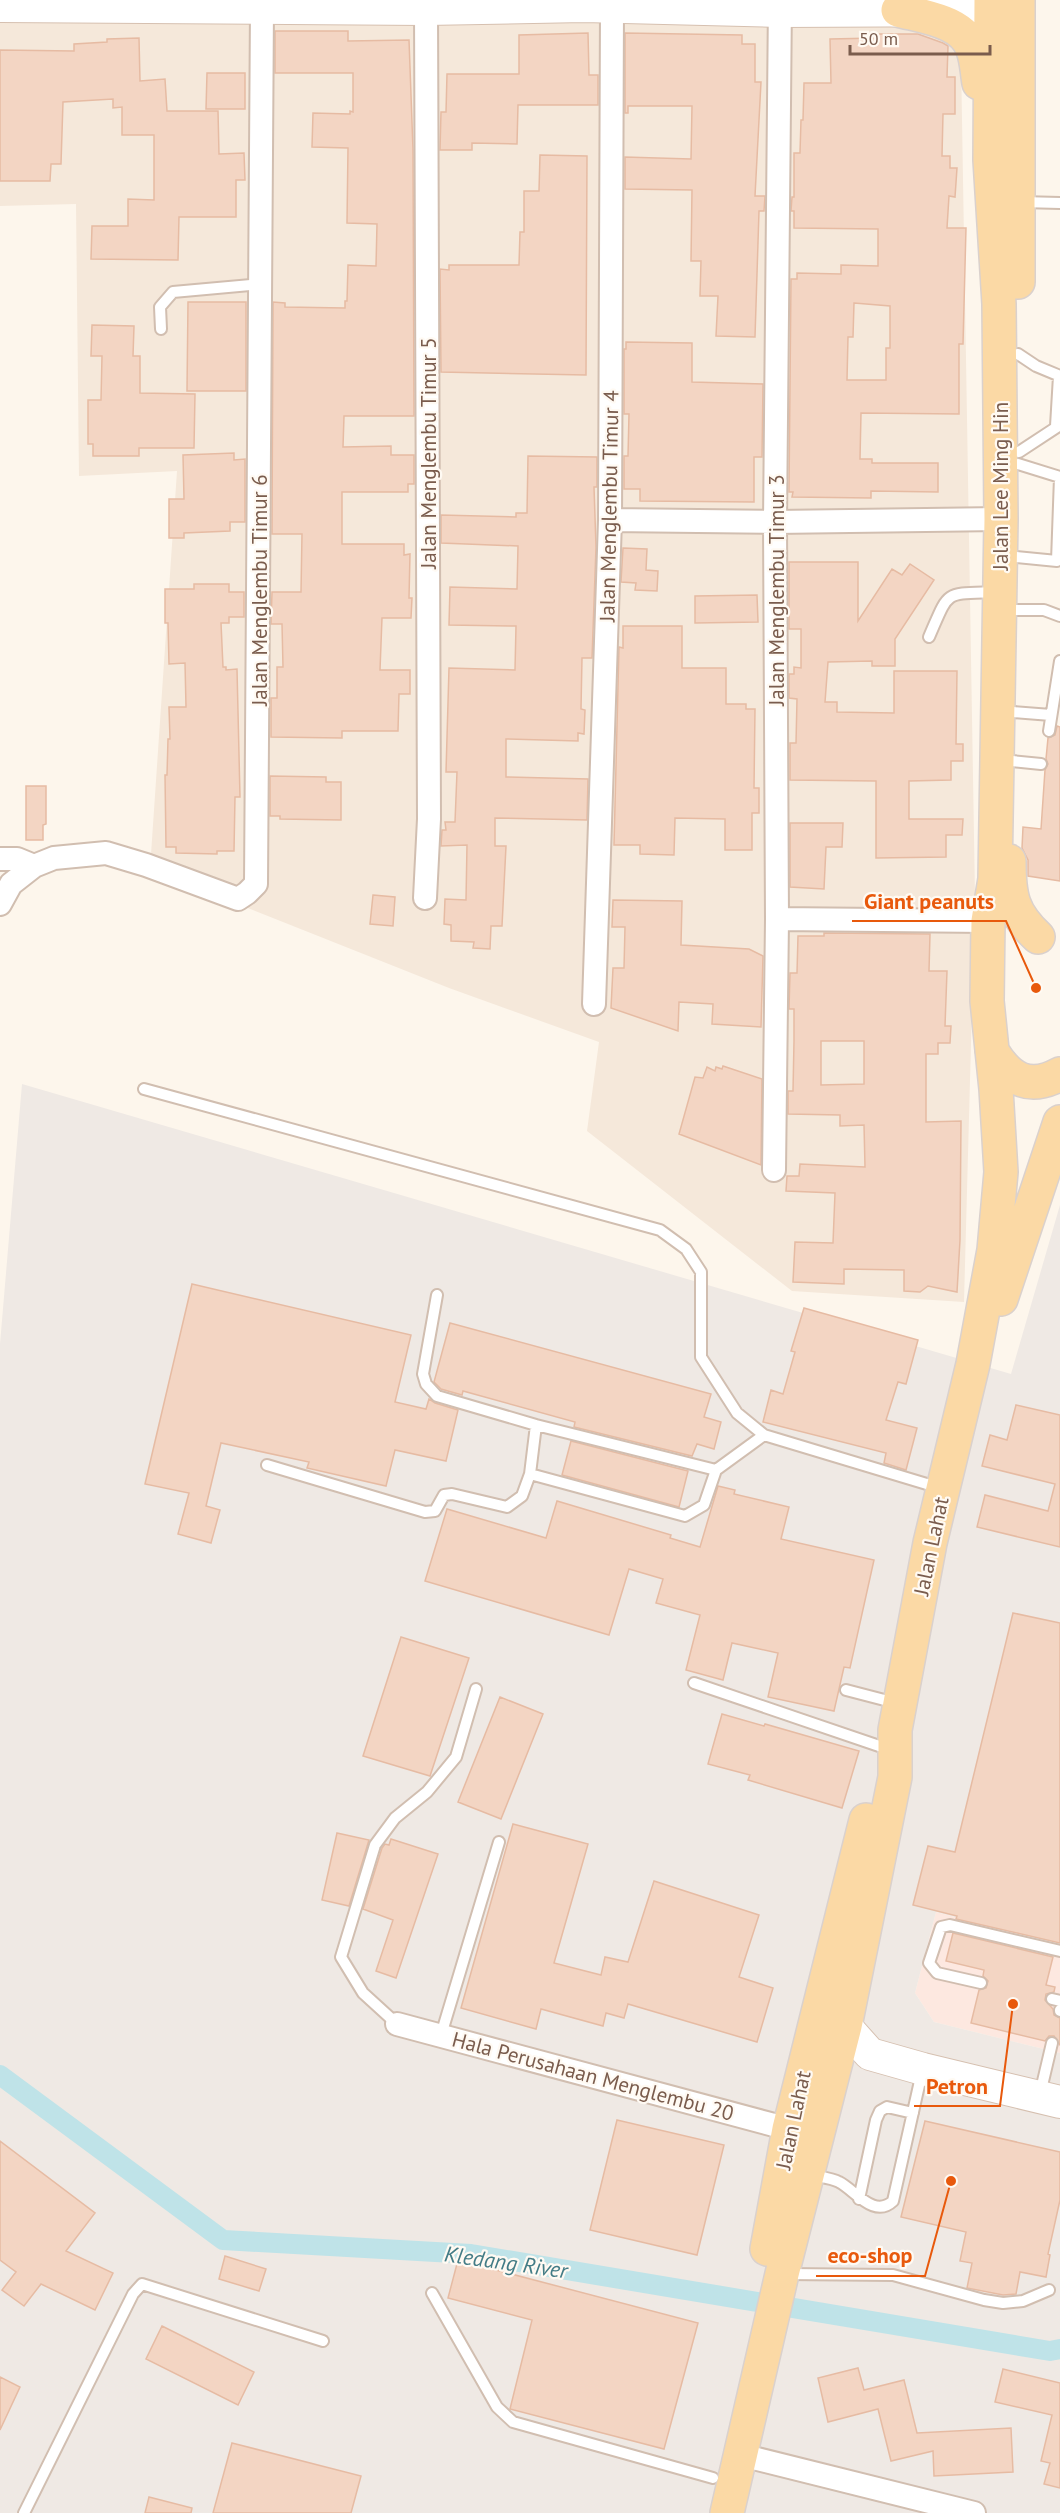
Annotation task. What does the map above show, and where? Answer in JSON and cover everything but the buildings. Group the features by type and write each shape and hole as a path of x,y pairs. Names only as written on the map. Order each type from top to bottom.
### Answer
{"main road":[{"path":"898,10 942,0"},
{"name":"Jalan Lee Ming Hin","path":"992,1051 987,1001 988,921 995,879 1007,601 1016,557 1018,458 1018,118 996,4"},
{"name":"Jalan Lee Ming Hin","path":"996,4 991,150 999,304 1000,519 1013,712 1027,762 1009,874 1012,901 1021,921 1049,939"},
{"path":"898,10 954,26 970,42 974,52 991,150"},
{"path":"987,972 1004,948 1021,939 1049,939"},
{"path":"992,1051 1002,1068 1017,1078 1030,1082 1047,1081 1060,1074"},
{"name":"Jalan Lahat","path":"773,2284 789,2129 862,1830 893,1727 930,1544 973,1364 994,1250 1001,1172 992,1051"},
{"name":"Jalan Lahat","path":"973,1364 988,1332 1015,1261 1060,1122"},
{"name":"Jalan Lahat","path":"705,2513 713,2478 757,2343 807,2174 845,2026 895,1777 893,1727"},
{"name":"Jalan Lahat","path":"727,2513 741,2455 757,2343"}],"street":[{"path":"0,6 55,3 223,3 262,8 780,5 898,10 996,4"},
{"name":"Jalan Menglembu Timur 4","path":"593,5 610,520 594,1004"},
{"name":"Jalan Menglembu Timur 3","path":"774,1170 780,5"},
{"name":"Jalan Menglembu Timur 5","path":"408,6 429,819 426,898"},
{"name":"Jalan Menglembu Timur 6","path":"0,904 11,884 34,866 54,858 106,853 146,865 238,899 256,884 262,8"},
{"path":"610,520 776,522 1000,519"},
{"path":"0,859 17,859 34,866"},
{"path":"777,919 988,921"},
{"name":"Hala Perusahaan Menglembu 20","path":"397,2024 789,2129"},
{"path":"845,2026 870,2054 1050,2100"},
{"path":"834,2071 870,2054"},
{"path":"741,2455 974,2513"}],"lane":[{"path":"1018,202 1060,203"},
{"path":"161,328 160,307 173,292 261,284"},
{"path":"1018,354 1036,366 1059,376 1058,425 1018,458"},
{"path":"929,637 946,599 955,593 1007,601 1060,616"},
{"path":"1049,731 1060,661"},
{"path":"1013,712 1052,715"},
{"path":"144,1089 660,1230 686,1249 701,1272 701,1357 736,1413 765,1435 943,1488"},
{"path":"438,1295 423,1374 426,1384 437,1396 536,1425 716,1470"},
{"path":"267,1465 425,1512 435,1511 444,1495 452,1494 507,1507 522,1496 530,1474 536,1425"},
{"path":"530,1474 685,1516 705,1504 716,1470 765,1435"},
{"path":"694,1683 893,1727"},
{"path":"397,2024 363,1994 341,1957 375,1845 394,1818 427,1792 456,1757 476,1689"},
{"path":"846,1690 893,1727"},
{"path":"441,2035 499,1842"},
{"path":"981,1983 937,1973 929,1963 940,1927 950,1925 1060,1951"},
{"path":"1050,2100 1052,2043"},
{"path":"807,2174 839,2181 859,2199 881,2207 893,2201 923,2069"},
{"path":"859,2199 876,2120 880,2111 887,2107 913,2113"},
{"path":"773,2284 893,2275 1003,2303 1023,2301 1049,2290"},
{"path":"24,2513 133,2294 142,2284 323,2341"},
{"path":"432,2293 497,2407 513,2422 713,2478"}],"shaded area":[{"path":"0,0 960,0 975,896 964,1302 792,1291 587,1131 599,1042 449,988 150,869 177,471 79,476 76,204 0,206"},
{"path":"22,1084 1011,1374 1060,1205 1060,1945 936,1912 915,1993 934,2022 1060,2053 1060,2513 0,2513 0,1344"},
{"path":"936,1912 1060,1945 1060,2053 934,2022 915,1993"}],"waterway":[{"name":"Kledang River","path":"0,2075 223,2240 471,2254 1050,2351 1060,2349"}],"place":[{"name":"Giant peanuts","path":"1036,988"},
{"name":"Petron","path":"1013,2004"},
{"name":"eco-shop","path":"951,2181"}]}
